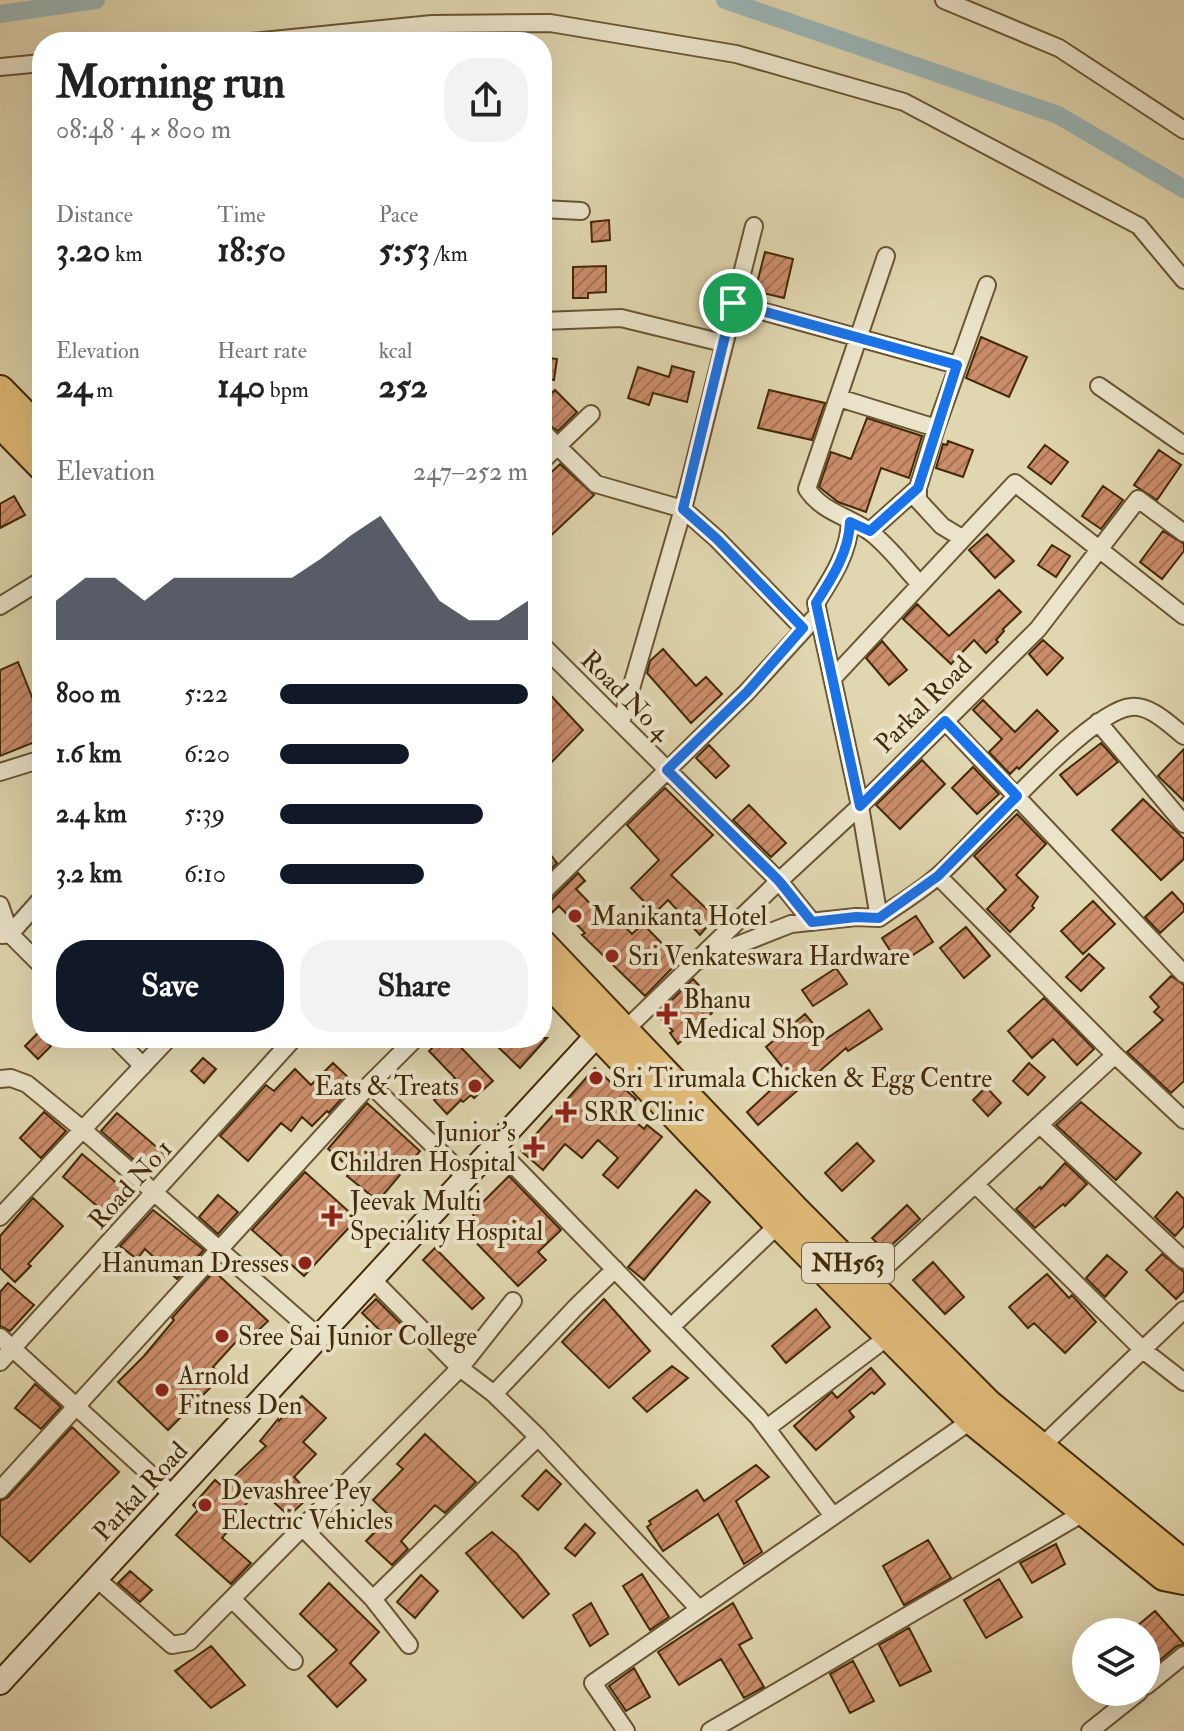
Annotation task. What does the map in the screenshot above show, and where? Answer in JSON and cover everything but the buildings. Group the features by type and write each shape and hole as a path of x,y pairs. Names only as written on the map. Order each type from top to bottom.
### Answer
{"highway":[{"path":"0,390 32,423"},
{"path":"0,423 32,456"},
{"name":"NH563","path":"552,956 779,1224 972,1420 1164,1576 1184,1580"},
{"name":"NH563","path":"552,983 612,1028 988,1404 1176,1558 1184,1571"}],"street":[{"path":"944,0 1059,48 1184,130"},
{"path":"364,32 432,24 550,23 736,54 904,102 1139,226 1184,280"},
{"path":"432,24 433,32"},
{"path":"0,67 32,64"},
{"path":"552,210 581,211"},
{"path":"621,723 683,509 754,226"},
{"path":"886,256 807,489 829,511 870,531 919,583"},
{"path":"962,538 942,526 918,500 918,488 957,365 987,285"},
{"path":"733,303 957,365"},
{"path":"552,321 621,318 723,343"},
{"path":"1099,386 1184,445"},
{"path":"839,398 936,428"},
{"path":"552,451 591,414"},
{"path":"552,440 596,484 683,509 717,539 803,628"},
{"path":"833,678 1015,483 1184,616"},
{"path":"870,531 918,488"},
{"name":"Parkal Road","path":"0,1683 467,1178 612,1028 693,963 860,806 1038,629 1138,499 1184,533"},
{"path":"850,522 849,539 816,603 860,806 879,918"},
{"path":"0,606 32,586"},
{"path":"552,883 747,692 818,614"},
{"name":"Road No 4","path":"552,655 779,881 812,922"},
{"path":"693,963 791,924 856,917 879,918 938,876 1017,796 1098,722 1131,707 1148,710 1184,736"},
{"path":"945,721 1178,956 1184,974"},
{"path":"1098,722 1184,824"},
{"path":"0,772 32,762"},
{"path":"938,876 1115,1055 1184,1120"},
{"path":"0,905 5,935 32,958"},
{"path":"5,935 32,908"},
{"path":"125,1048 143,1066"},
{"path":"0,1217 160,1048"},
{"name":"Road No 1","path":"0,1362 6,1343 154,1192 285,1048"},
{"path":"0,1490 406,1048"},
{"path":"868,1283 1115,1055"},
{"path":"0,1079 11,1078 27,1084 320,1338"},
{"path":"370,1084 467,1178"},
{"path":"1040,1125 1184,1260"},
{"path":"496,1147 767,1428 833,1516"},
{"path":"976,1185 1143,1350 1184,1382"},
{"path":"671,1327 779,1224"},
{"path":"494,1394 615,1269"},
{"path":"373,1280 460,1368 494,1394 538,1437 699,1609"},
{"path":"97,1579 172,1645 189,1642 460,1368 513,1301"},
{"path":"1040,1448 1184,1310"},
{"path":"767,1428 889,1336"},
{"path":"6,1343 174,1496"},
{"path":"626,1731 593,1683 972,1420"},
{"path":"373,1599 538,1437"},
{"path":"710,1731 1085,1512"},
{"path":"304,1529 373,1599 409,1645"},
{"path":"232,1599 294,1661"},
{"path":"1160,1675 1184,1655"},
{"path":"1090,1731 1121,1706"}],"waterway":[{"path":"0,14 96,0"},
{"path":"725,0 1058,115 1184,189"}],"place":[{"name":"Manikanta Hotel","path":"575,916"},
{"name":"Sri Venkateswara Hardware","path":"612,956"},
{"name":"Bhanu Medical Shop","path":"667,1014"},
{"name":"Sri Tirumala Chicken & Egg Centre","path":"596,1078"},
{"name":"Eats & Treats","path":"475,1086"},
{"name":"SRR Clinic","path":"566,1112"},
{"name":"Junior's Children Hospital","path":"534,1147"},
{"name":"Jeevak Multi Speciality Hospital","path":"332,1216"},
{"name":"Hanuman Dresses","path":"305,1263"},
{"name":"Sree Sai Junior College","path":"222,1336"},
{"name":"Arnold Fitness Den","path":"162,1390"},
{"name":"Devashree Pey Electric Vehicles","path":"205,1505"}],"route":[{"path":"733,303 957,365 918,488 870,531 850,522 849,539 816,603 860,806 945,721 1017,796 938,876 879,918 812,922 779,881 667,770 747,692 803,628 717,539 683,509 733,303"}]}
